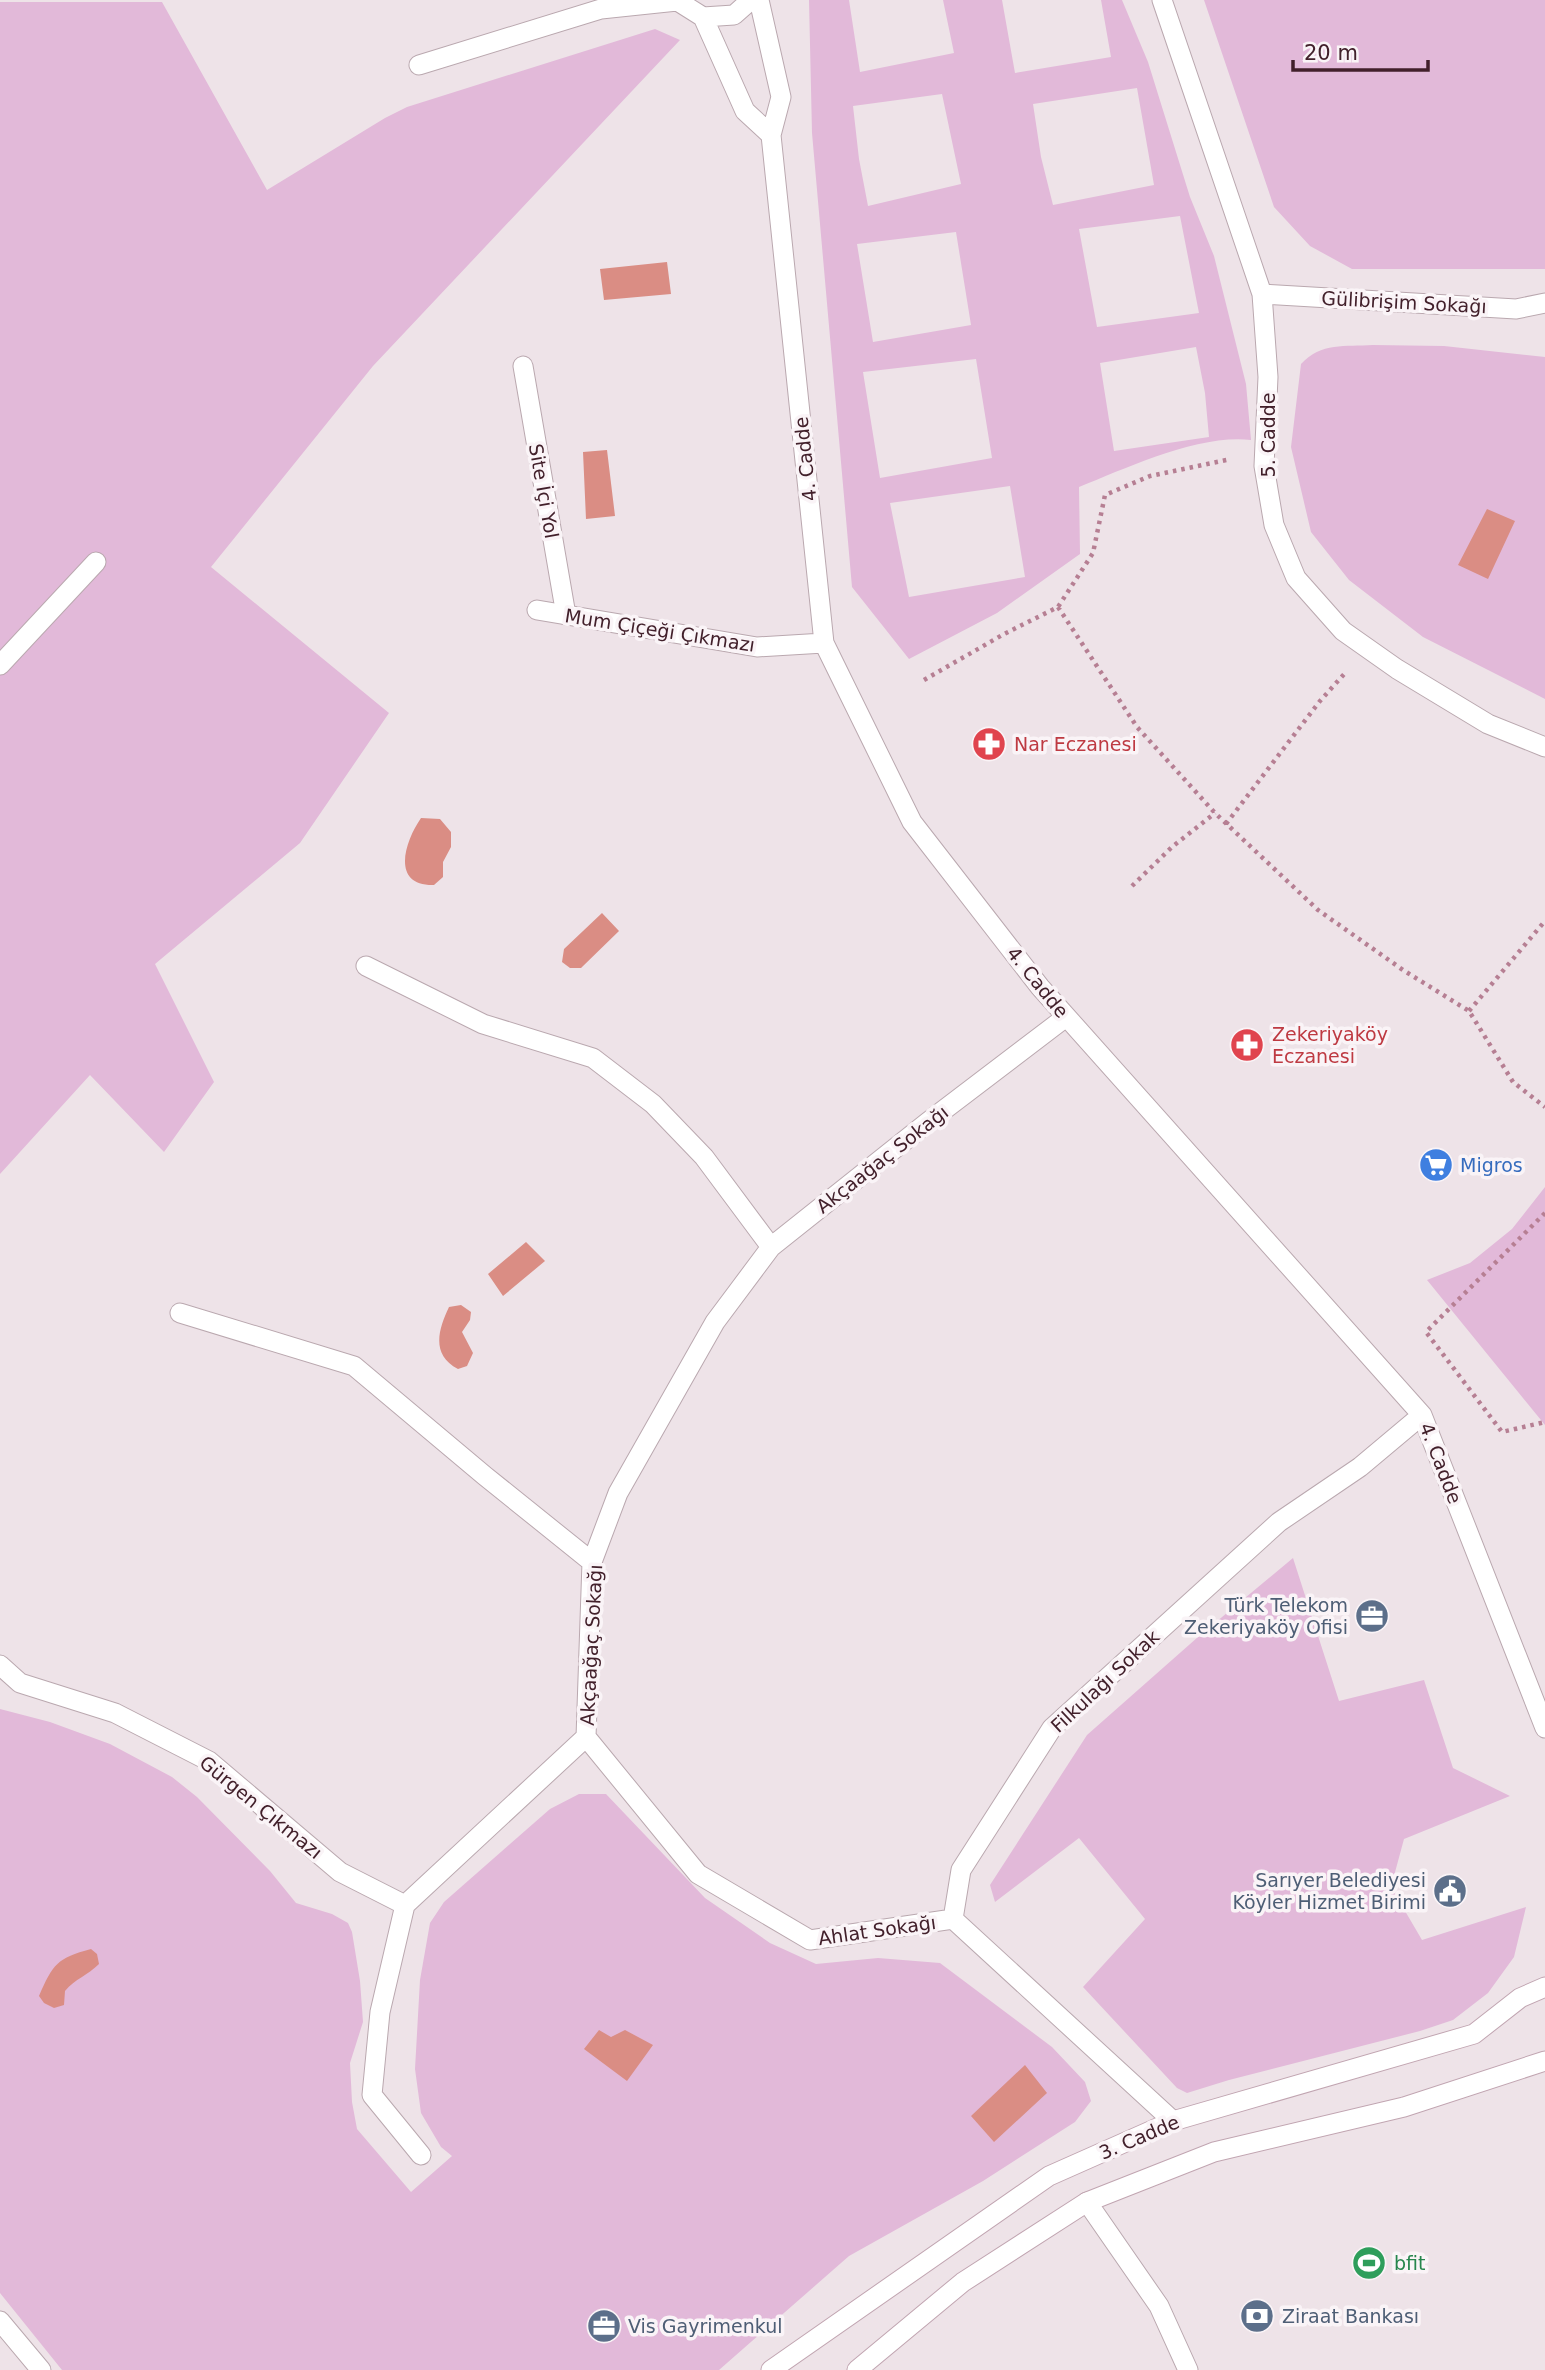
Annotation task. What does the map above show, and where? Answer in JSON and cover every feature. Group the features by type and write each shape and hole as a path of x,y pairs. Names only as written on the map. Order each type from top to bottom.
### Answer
{"street":[{"path":"419,65 600,9 676,1 703,17 734,15 751,0"},
{"path":"703,17 745,111 771,135 781,97 759,0"},
{"name":"5. Cadde","path":"1162,0 1262,294 1268,377 1264,466 1274,525 1296,578 1343,631 1397,669 1488,724 1545,747"},
{"name":"4. Cadde","path":"771,135 824,643 912,822 1040,987 1422,1415 1545,1728"},
{"name":"Gülibrişim Sokağı","path":"1262,294 1516,309 1545,303"},
{"name":"Site İçi Yol","path":"523,366 566,615"},
{"path":"0,665 96,562"},
{"name":"Mum Çiçeği Çıkmazı","path":"537,610 757,647 824,643"},
{"path":"366,965 483,1024 593,1058 653,1104 704,1157 771,1247"},
{"name":"Akçaağaç Sokağı","path":"405,1905 586,1737 592,1562 618,1493 715,1322 771,1247 1066,1017"},
{"path":"180,1313 354,1366 592,1562"},
{"name":"Filkulağı Sokak","path":"953,1919 961,1870 1052,1728 1279,1522 1360,1467 1422,1415"},
{"name":"Gürgen Çıkmazı","path":"0,1665 20,1683 115,1713 209,1761 340,1872 405,1905"},
{"name":"Ahlat Sokağı","path":"586,1737 698,1874 810,1940 953,1919 1173,2121"},
{"path":"405,1905 380,2011 372,2095 421,2155"},
{"name":"3. Cadde","path":"771,2370 1049,2176 1173,2121 1474,2034 1520,1998 1545,1987"},
{"name":"3. Cadde","path":"857,2370 963,2282 1087,2202 1214,2152 1404,2107 1545,2061"},
{"path":"1087,2202 1159,2306 1188,2370"},
{"path":"0,2321 41,2370"}],"path":[{"path":"925,680 1004,634 1058,607 1093,553 1105,495 1150,476 1235,458"},
{"path":"1058,607 1137,727 1215,813 1318,910 1403,970 1469,1011 1513,1082 1545,1107"},
{"path":"1226,824 1320,701 1351,666"},
{"path":"1132,886 1172,847 1215,813"},
{"path":"1469,1011 1545,921"},
{"path":"1545,1213 1426,1332 1502,1432 1545,1422"}],"shaded area":[{"path":"809,0 849,0 860,72 954,53 943,0 1002,0 1015,73 1111,57 1101,0 1122,0 1148,62 1190,197 1214,256 1246,384 1251,440 1209,442 1186,447 1079,487 1080,554 997,613 909,659 852,587 812,133","holes":["1137,88 1154,185 1053,205 1041,157 1033,104","942,94 961,184 868,206 853,106","1180,216 1199,313 1097,327 1079,229","956,232 971,325 873,342 857,244","1196,347 1205,393 1209,437 1114,451 1100,363","976,359 992,458 880,478 863,372","1010,486 1025,577 909,597 890,503"]},
{"path":"1204,0 1545,0 1545,269 1352,269 1310,246 1274,207"},
{"path":"0,2 162,2 267,190 407,107 655,29 680,40 373,366 211,567 389,713 300,843 155,964 214,1082 164,1152 90,1075 0,1174"},
{"path":"667,262 671,294 604,300 600,269"},
{"path":"1373,345 1444,346 1545,357 1545,699 1423,637 1349,580 1311,532 1291,447 1301,364 1325,349"},
{"path":"607,450 615,516 586,519 583,452"},
{"path":"1487,509 1515,521 1488,579 1458,565"},
{"path":"421,818 440,819 451,832 451,847 443,862 443,877 434,885 420,883 411,878 406,870 406,850"},
{"path":"602,913 619,931 581,968 570,968 562,962 564,949"},
{"path":"1545,1187 1545,1425 1427,1280 1470,1263 1512,1229"},
{"path":"526,1242 545,1261 503,1296 488,1274"},
{"path":"461,1305 471,1312 470,1320 462,1332 473,1353 467,1366 458,1369 444,1357 439,1341 449,1307"},
{"path":"1293,1558 1339,1701 1424,1680 1453,1768 1510,1796 1404,1839 1391,1887 1422,1940 1526,1907 1514,1957 1488,1993 1453,2020 1187,2093 1177,2088 1083,1987 1145,1919 1079,1838 995,1902 990,1885 1087,1735"},
{"path":"0,1709 50,1722 110,1744 172,1777 197,1797 270,1871 296,1903 332,1914 348,1923 360,1981 363,2022 350,2063 352,2102 357,2129 411,2192 452,2156 441,2147 421,2113 415,2069 420,1980 430,1923 444,1902 550,1809 579,1794 606,1794 705,1898 770,1943 816,1964 878,1958 940,1963 1052,2047 1085,2082 1091,2101 1075,2122 983,2181 849,2256 719,2370 62,2370 0,2293"},
{"path":"91,1949 97,1954 99,1964 65,1991 64,2005 54,2008 44,2003 39,1996 57,1964 63,1959"},
{"path":"599,2030 611,2037 625,2030 653,2045 627,2081 584,2049"},
{"path":"1025,2065 1047,2093 994,2142 971,2116"}],"place":[{"name":"Nar Eczanesi","path":"989,744"},
{"name":"Zekeriyaköy Eczanesi","path":"1247,1045"},
{"name":"Migros","path":"1436,1165"},
{"name":"Türk Telekom Zekeriyaköy Ofisi","path":"1372,1616"},
{"name":"Sarıyer Belediyesi Köyler Hizmet Birimi","path":"1450,1891"},
{"name":"bfit","path":"1369,2263"},
{"name":"Ziraat Bankası","path":"1257,2316"},
{"name":"Vis Gayrimenkul","path":"604,2326"}]}
